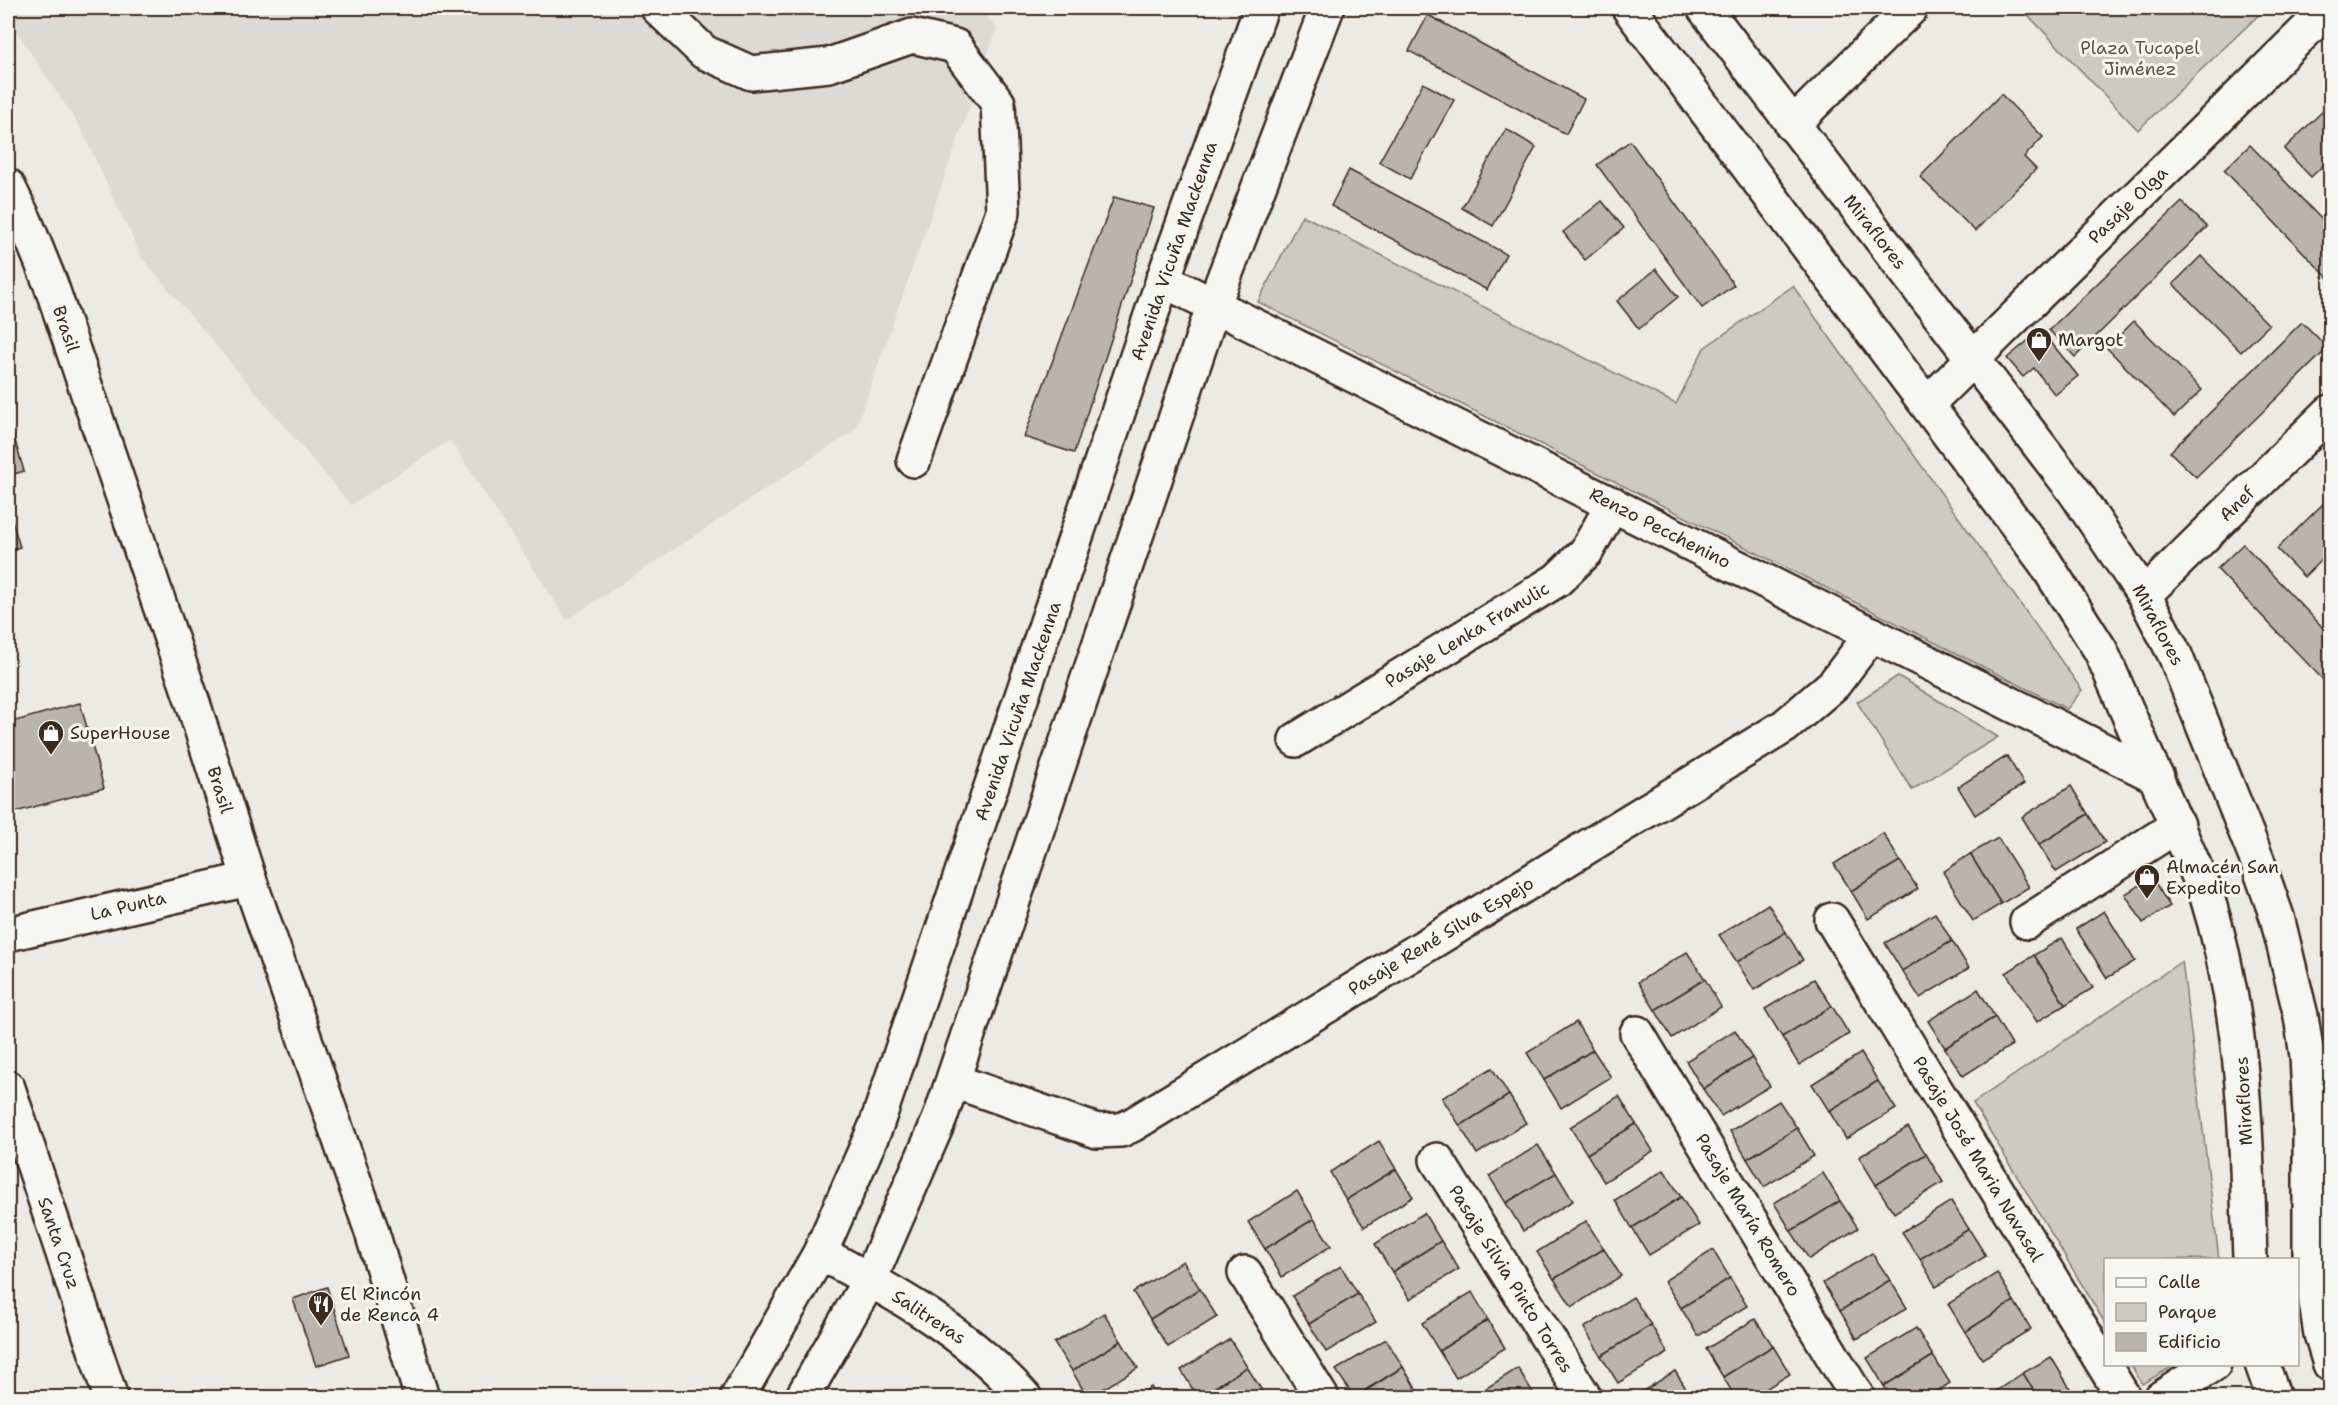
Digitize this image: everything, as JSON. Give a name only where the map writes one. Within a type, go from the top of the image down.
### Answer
[{"type":"street","points":[[658,8],[704,52],[751,73],[829,64],[912,36],[955,46],[998,103],[1003,212],[914,460]]},
{"type":"street","name":"Avenida Vicuña Mackenna","points":[[736,1398],[820,1253],[876,1126],[1163,280],[1261,8]]},
{"type":"street","points":[[802,1398],[870,1280],[893,1232],[954,1081],[1214,304],[1327,8]]},
{"type":"street","name":"Miraflores","points":[[1629,8],[2044,561],[2101,651],[2178,825],[2216,924],[2235,1008],[2245,1093],[2250,1258]]},
{"type":"street","name":"Miraflores","points":[[1704,8],[2076,492],[2144,595],[2197,705],[2258,860],[2277,917],[2292,976],[2307,1056],[2310,1264],[2321,1334],[2331,1364]]},
{"type":"street","points":[[1792,125],[1911,8]]},
{"type":"street","name":"Pasaje Olga","points":[[1928,404],[1972,358],[2329,8]]},
{"type":"street","name":"Brasil","points":[[8,186],[25,220],[51,285],[189,692],[249,879],[371,1229],[422,1398]]},
{"type":"street","name":"Renzo Pecchenino","points":[[1163,280],[1613,504],[1863,647],[2157,777]]},
{"type":"street","name":"Anef","points":[[2144,595],[2331,412]]},
{"type":"street","name":"Pasaje Lenka Franulic","points":[[1296,740],[1557,580],[1587,552],[1613,504]]},
{"type":"street","name":"Pasaje René Silva Espejo","points":[[954,1081],[1096,1131],[1121,1130],[1132,1125],[1785,726],[1819,699],[1863,647]]},
{"type":"street","points":[[2027,922],[2178,825]]},
{"type":"street","name":"La Punta","points":[[8,934],[249,879]]},
{"type":"street","name":"Pasaje José Maria Navasal","points":[[1832,920],[2104,1365]]},
{"type":"street","name":"Pasaje María Romero","points":[[1637,1033],[1858,1398]]},
{"type":"street","name":"Santa Cruz","points":[[8,1088],[111,1398]]},
{"type":"street","name":"Pasaje Silvia Pinto Torres","points":[[1437,1160],[1585,1398]]},
{"type":"street","name":"Salitreras","points":[[820,1253],[870,1280],[952,1330],[981,1353],[1025,1398]]},
{"type":"street","points":[[1245,1274],[1322,1398]]},
{"type":"street","name":"Pasaje José Maria Navasal","points":[[2104,1366],[2124,1398]]},
{"type":"street","points":[[2161,1398],[2212,1366]]},
{"type":"street","points":[[2262,1366],[2274,1398]]},
{"type":"shaded area","points":[[8,8],[981,8],[997,29],[855,430],[567,620],[450,440],[351,505],[142,258],[80,127],[8,19]]},
{"type":"green space","name":"Plaza Tucapel Jiménez","points":[[2021,8],[2266,8],[2138,130]]},
{"type":"green space","points":[[1302,215],[1676,404],[1704,348],[1793,286],[2082,690],[2067,709],[1258,302]]},
{"type":"green space","points":[[1898,676],[1998,737],[1912,790],[1857,702]]},
{"type":"green space","points":[[2182,961],[2219,1258],[2104,1258],[2104,1321],[1973,1103]]},
{"type":"green space","points":[[2132,1366],[2173,1366],[2142,1384]]},
{"type":"building","points":[[1428,15],[1584,99],[1566,134],[1409,51]]},
{"type":"building","points":[[1423,83],[1454,100],[1410,179],[1379,162]]},
{"type":"building","points":[[2001,94],[2043,137],[2024,157],[2036,169],[1975,231],[1920,177]]},
{"type":"building","points":[[2330,104],[2330,159],[2311,177],[2284,149]]},
{"type":"building","points":[[1506,129],[1536,147],[1493,226],[1462,208]]},
{"type":"building","points":[[1630,141],[1734,285],[1702,308],[1597,165]]},
{"type":"building","points":[[2250,145],[2330,228],[2330,280],[2224,170]]},
{"type":"building","points":[[1349,170],[1506,254],[1487,290],[1331,206]]},
{"type":"building","points":[[1114,197],[1154,208],[1074,453],[1024,437]]},
{"type":"building","points":[[1602,201],[1624,228],[1585,260],[1563,232]]},
{"type":"building","points":[[2182,202],[2207,227],[2075,357],[2049,330]]},
{"type":"building","points":[[2201,256],[2269,325],[2241,352],[2173,284]]},
{"type":"building","points":[[1656,269],[1678,297],[1639,329],[1617,301]]},
{"type":"building","points":[[2134,321],[2202,390],[2174,417],[2107,348]]},
{"type":"building","points":[[2302,322],[2328,348],[2196,477],[2170,452]]},
{"type":"building","name":"Margot","points":[[2041,330],[2078,376],[2055,395],[2034,368],[2023,377],[2007,358]]},
{"type":"building","points":[[8,417],[24,471],[8,476]]},
{"type":"building","points":[[2330,497],[2330,551],[2304,577],[2277,549]]},
{"type":"building","points":[[8,507],[20,547],[8,551]]},
{"type":"building","points":[[2243,544],[2330,635],[2330,687],[2217,569]]},
{"type":"building","name":"SuperHouse","points":[[80,703],[104,788],[8,814],[8,723]]},
{"type":"building","points":[[2007,756],[2024,784],[1975,815],[1958,787]]},
{"type":"building","points":[[2071,786],[2088,814],[2039,845],[2022,817]]},
{"type":"building","points":[[2088,814],[2105,842],[2056,872],[2039,845]]},
{"type":"building","points":[[1883,833],[1900,861],[1851,891],[1834,864]]},
{"type":"building","points":[[1998,838],[2029,887],[2001,904],[1970,854]]},
{"type":"building","points":[[1970,854],[2001,904],[1973,921],[1943,872]]},
{"type":"building","points":[[1900,861],[1918,889],[1868,919],[1851,891]]},
{"type":"building","name":"Almacén San Expedito","points":[[2152,878],[2170,906],[2143,923],[2125,894]]},
{"type":"building","points":[[1768,904],[1786,932],[1737,962],[1719,935]]},
{"type":"building","points":[[2104,911],[2135,961],[2107,978],[2076,929]]},
{"type":"building","points":[[1935,913],[1952,941],[1902,971],[1885,943]]},
{"type":"building","points":[[1786,932],[1803,960],[1754,990],[1737,962]]},
{"type":"building","points":[[2062,938],[2093,988],[2065,1005],[2034,955]]},
{"type":"building","points":[[1952,941],[1969,968],[1920,998],[1902,971]]},
{"type":"building","points":[[1687,952],[1705,979],[1655,1010],[1638,982]]},
{"type":"building","points":[[2034,955],[2065,1005],[2037,1022],[2006,973]]},
{"type":"building","points":[[1705,979],[1721,1007],[1672,1038],[1655,1010]]},
{"type":"building","points":[[1814,979],[1832,1006],[1782,1037],[1765,1009]]},
{"type":"building","points":[[1978,989],[1995,1017],[1945,1048],[1928,1021]]},
{"type":"building","points":[[1832,1006],[1849,1034],[1799,1065],[1782,1037]]},
{"type":"building","points":[[1995,1017],[2012,1045],[1963,1076],[1945,1048]]},
{"type":"building","points":[[1576,1022],[1593,1050],[1544,1080],[1527,1053]]},
{"type":"building","points":[[1735,1030],[1752,1058],[1703,1089],[1686,1061]]},
{"type":"building","points":[[1593,1050],[1611,1077],[1561,1108],[1544,1080]]},
{"type":"building","points":[[1861,1053],[1878,1081],[1829,1111],[1812,1084]]},
{"type":"building","points":[[1752,1058],[1770,1086],[1721,1116],[1703,1089]]},
{"type":"building","points":[[1492,1068],[1509,1095],[1460,1126],[1442,1098]]},
{"type":"building","points":[[1878,1081],[1896,1109],[1846,1139],[1829,1111]]},
{"type":"building","points":[[1509,1095],[1526,1123],[1477,1154],[1460,1126]]},
{"type":"building","points":[[1619,1096],[1636,1124],[1587,1154],[1570,1127]]},
{"type":"building","points":[[1779,1101],[1797,1128],[1747,1159],[1730,1131]]},
{"type":"building","points":[[1636,1124],[1653,1151],[1604,1182],[1587,1154]]},
{"type":"building","points":[[1908,1127],[1926,1154],[1876,1185],[1859,1157]]},
{"type":"building","points":[[1797,1128],[1814,1156],[1764,1187],[1747,1159]]},
{"type":"building","points":[[1379,1141],[1396,1169],[1346,1200],[1330,1172]]},
{"type":"building","points":[[1538,1145],[1556,1173],[1506,1203],[1489,1176]]},
{"type":"building","points":[[1926,1154],[1943,1182],[1894,1213],[1876,1185]]},
{"type":"building","points":[[1396,1169],[1413,1197],[1364,1227],[1346,1200]]},
{"type":"building","points":[[1664,1170],[1681,1197],[1632,1228],[1615,1200]]},
{"type":"building","points":[[1556,1173],[1573,1201],[1523,1231],[1506,1203]]},
{"type":"building","points":[[1823,1173],[1840,1201],[1791,1231],[1774,1203]]},
{"type":"building","points":[[1297,1191],[1314,1219],[1265,1249],[1248,1222]]},
{"type":"building","points":[[1681,1197],[1699,1225],[1649,1255],[1632,1228]]},
{"type":"building","points":[[1840,1201],[1858,1228],[1809,1259],[1791,1231]]},
{"type":"building","points":[[1951,1201],[1969,1229],[1920,1259],[1902,1232]]},
{"type":"building","points":[[1424,1213],[1441,1241],[1392,1272],[1375,1244]]},
{"type":"building","points":[[1314,1219],[1331,1246],[1282,1277],[1265,1249]]},
{"type":"building","points":[[1586,1221],[1604,1249],[1554,1279],[1537,1252]]},
{"type":"building","points":[[1969,1229],[1986,1256],[1936,1287],[1920,1259]]},
{"type":"building","points":[[1441,1241],[1459,1269],[1410,1299],[1392,1272]]},
{"type":"building","points":[[1604,1249],[1621,1276],[1572,1307],[1554,1279]]},
{"type":"building","points":[[1713,1250],[1730,1278],[1681,1308],[1664,1281]]},
{"type":"building","points":[[1872,1253],[1890,1280],[1840,1311],[1823,1283]]},
{"type":"building","points":[[1183,1261],[1200,1289],[1150,1319],[1133,1292]]},
{"type":"building","points":[[1341,1266],[1358,1294],[1309,1324],[1292,1296]]},
{"type":"building","points":[[1997,1273],[2014,1301],[1965,1332],[1948,1304]]},
{"type":"building","points":[[1730,1278],[1747,1306],[1698,1336],[1681,1308]]},
{"type":"building","points":[[1890,1280],[1907,1308],[1857,1339],[1840,1311]]},
{"type":"building","name":"El Rincón de Renca 4","points":[[327,1287],[349,1355],[316,1366],[293,1299]]},
{"type":"building","points":[[1200,1289],[1217,1317],[1168,1347],[1150,1319]]},
{"type":"building","points":[[1472,1292],[1488,1320],[1439,1351],[1422,1323]]},
{"type":"building","points":[[1358,1294],[1376,1322],[1326,1352],[1309,1324]]},
{"type":"building","points":[[1633,1297],[1651,1325],[1601,1356],[1584,1328]]},
{"type":"building","points":[[2014,1301],[2031,1329],[1982,1359],[1965,1332]]},
{"type":"building","points":[[1104,1313],[1121,1341],[1072,1371],[1054,1343]]},
{"type":"building","points":[[1755,1319],[1773,1346],[1723,1377],[1706,1349]]},
{"type":"building","points":[[1488,1320],[1505,1348],[1456,1378],[1439,1351]]},
{"type":"building","points":[[1651,1325],[1668,1353],[1618,1383],[1601,1356]]},
{"type":"building","points":[[1916,1328],[1933,1356],[1884,1386],[1867,1358]]},
{"type":"building","points":[[1230,1339],[1247,1367],[1198,1398],[1181,1370]]},
{"type":"building","points":[[1386,1339],[1403,1367],[1354,1397],[1336,1370]]},
{"type":"building","points":[[1121,1341],[1138,1368],[1088,1398],[1072,1371]]},
{"type":"building","points":[[1773,1346],[1790,1374],[1751,1398],[1736,1398],[1723,1377]]},
{"type":"building","points":[[1933,1356],[1950,1383],[1927,1398],[1891,1398],[1884,1386]]},
{"type":"building","points":[[2051,1357],[2076,1398],[2038,1398],[2023,1373]]},
{"type":"building","points":[[1247,1367],[1265,1395],[1260,1398],[1198,1398]]},
{"type":"building","points":[[1403,1367],[1420,1395],[1416,1398],[1354,1398]]},
{"type":"building","points":[[1518,1368],[1535,1396],[1471,1398]]},
{"type":"building","points":[[1675,1371],[1692,1398],[1632,1398]]},
{"type":"building","points":[[2023,1373],[2038,1398],[2000,1398],[1996,1391]]},
{"type":"building","points":[[1151,1387],[1158,1398],[1134,1398]]},
{"type":"place","name":"Margot","points":[[2039,363]]},
{"type":"place","name":"SuperHouse","points":[[51,756]]},
{"type":"place","name":"Almacén San Expedito","points":[[2147,900]]},
{"type":"place","name":"El Rincón de Renca 4","points":[[321,1327]]}]
